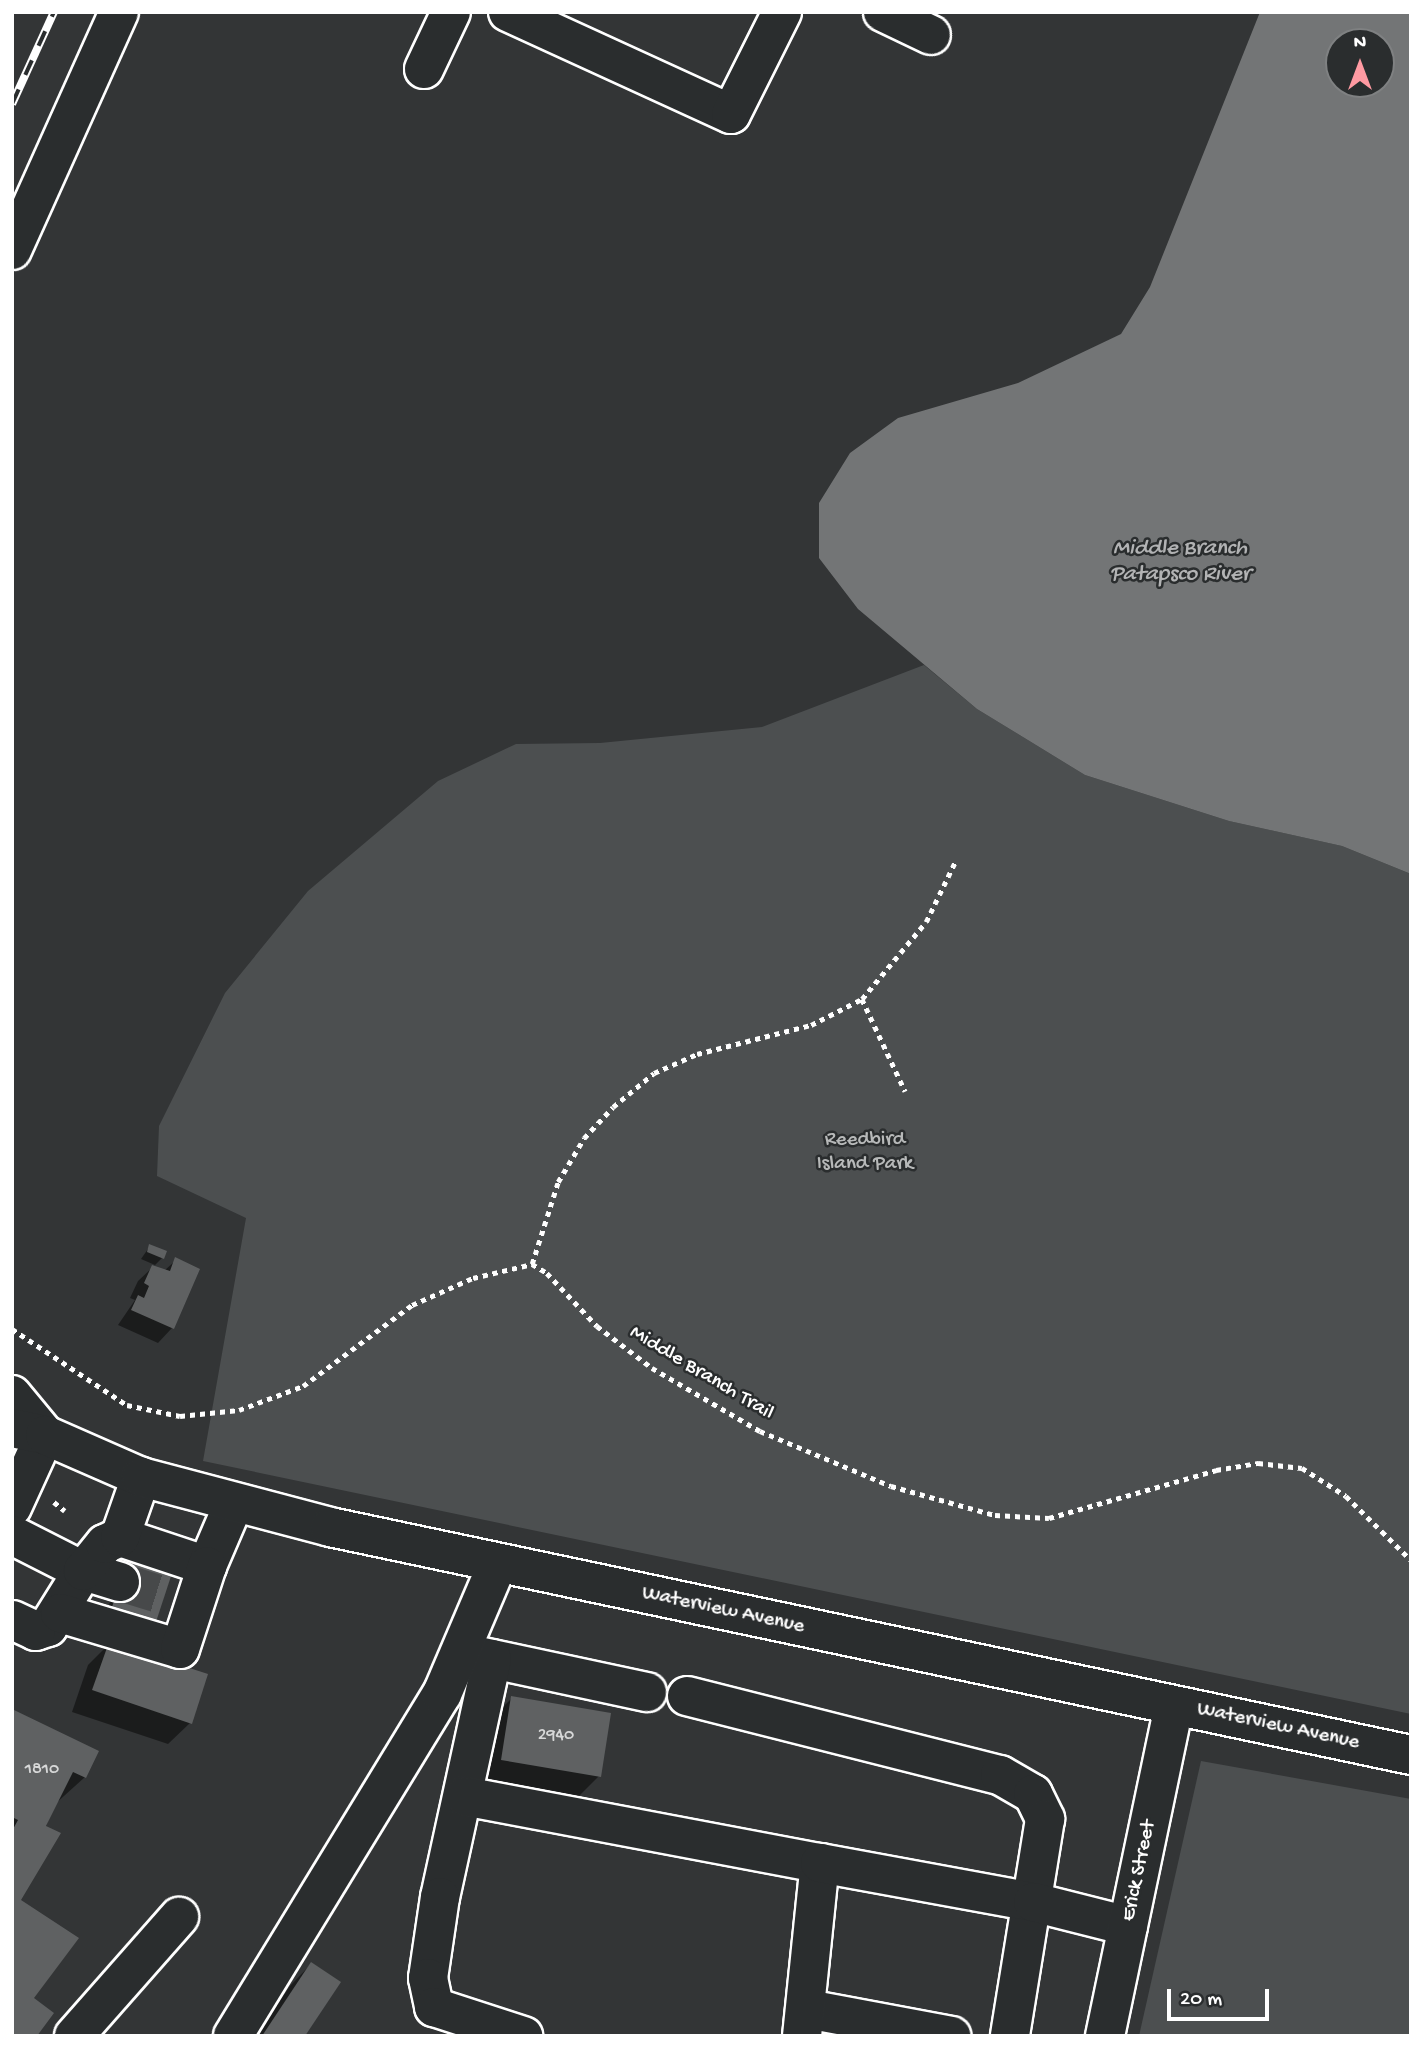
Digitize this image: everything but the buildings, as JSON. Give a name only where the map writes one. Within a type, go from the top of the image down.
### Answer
[{"type":"main road","points":[[12,250],[119,12]]},
{"type":"main road","points":[[424,69],[451,12]]},
{"type":"main road","points":[[508,12],[731,114],[782,12]]},
{"type":"main road","points":[[883,12],[931,35]]},
{"type":"main road","name":"Waterview Avenue","points":[[12,1395],[29,1431],[141,1477],[234,1503],[498,1563],[1411,1755]]},
{"type":"main road","points":[[12,1507],[29,1431]]},
{"type":"main road","points":[[12,1620],[36,1631],[48,1627],[60,1613],[83,1571],[105,1545],[120,1536],[141,1477]]},
{"type":"main road","points":[[60,1613],[180,1649],[179,1600],[207,1566],[234,1503]]},
{"type":"main road","points":[[12,1535],[83,1571],[120,1582]]},
{"type":"main road","points":[[120,1536],[207,1566]]},
{"type":"main road","points":[[498,1563],[476,1656],[464,1797],[440,1897],[428,1978],[434,2007],[523,2036]]},
{"type":"main road","points":[[476,1656],[647,1692]]},
{"type":"main road","points":[[233,2036],[442,1694],[476,1656]]},
{"type":"main road","points":[[687,1696],[1000,1775],[1033,1794],[1045,1818],[1010,2036]]},
{"type":"main road","name":"Erick Street","points":[[1105,2036],[1174,1706]]},
{"type":"main road","points":[[464,1797],[1033,1902],[1128,1926]]},
{"type":"main road","points":[[820,1863],[804,2023],[951,2036]]},
{"type":"main road","points":[[74,2036],[179,1917]]},
{"type":"path","points":[[12,1329],[127,1405],[180,1416],[239,1410],[303,1386],[412,1305],[473,1278],[532,1264],[558,1182],[584,1138],[654,1073],[697,1054],[811,1025],[862,999],[926,922],[955,862]]},
{"type":"path","points":[[862,999],[905,1091]]},
{"type":"path","name":"Middle Branch Trail","points":[[532,1264],[547,1273],[597,1326],[652,1368],[760,1431],[891,1486],[995,1514],[1049,1518],[1216,1471],[1258,1462],[1302,1468],[1346,1496],[1411,1560]]},
{"type":"path","points":[[50,1499],[65,1511]]},
{"type":"green space","name":"Reedbird Island Park","points":[[924,665],[977,709],[1085,775],[1229,821],[1342,846],[1411,874],[1411,1714],[203,1461],[246,1218],[157,1176],[159,1126],[225,993],[308,891],[438,781],[516,744],[600,743],[762,727]]},
{"type":"green space","points":[[1201,1761],[1411,1799],[1411,2036],[1139,2036]]},
{"type":"water","name":"Middle Branch Patapsco River","points":[[1260,12],[1411,12],[1411,874],[1342,846],[1229,821],[1085,775],[977,709],[858,609],[819,558],[819,503],[850,453],[898,418],[1018,383],[1121,334],[1150,287]]},
{"type":"tunnel","points":[[120,1582],[165,1596]]},
{"type":"railway","points":[[12,104],[54,12]]}]
